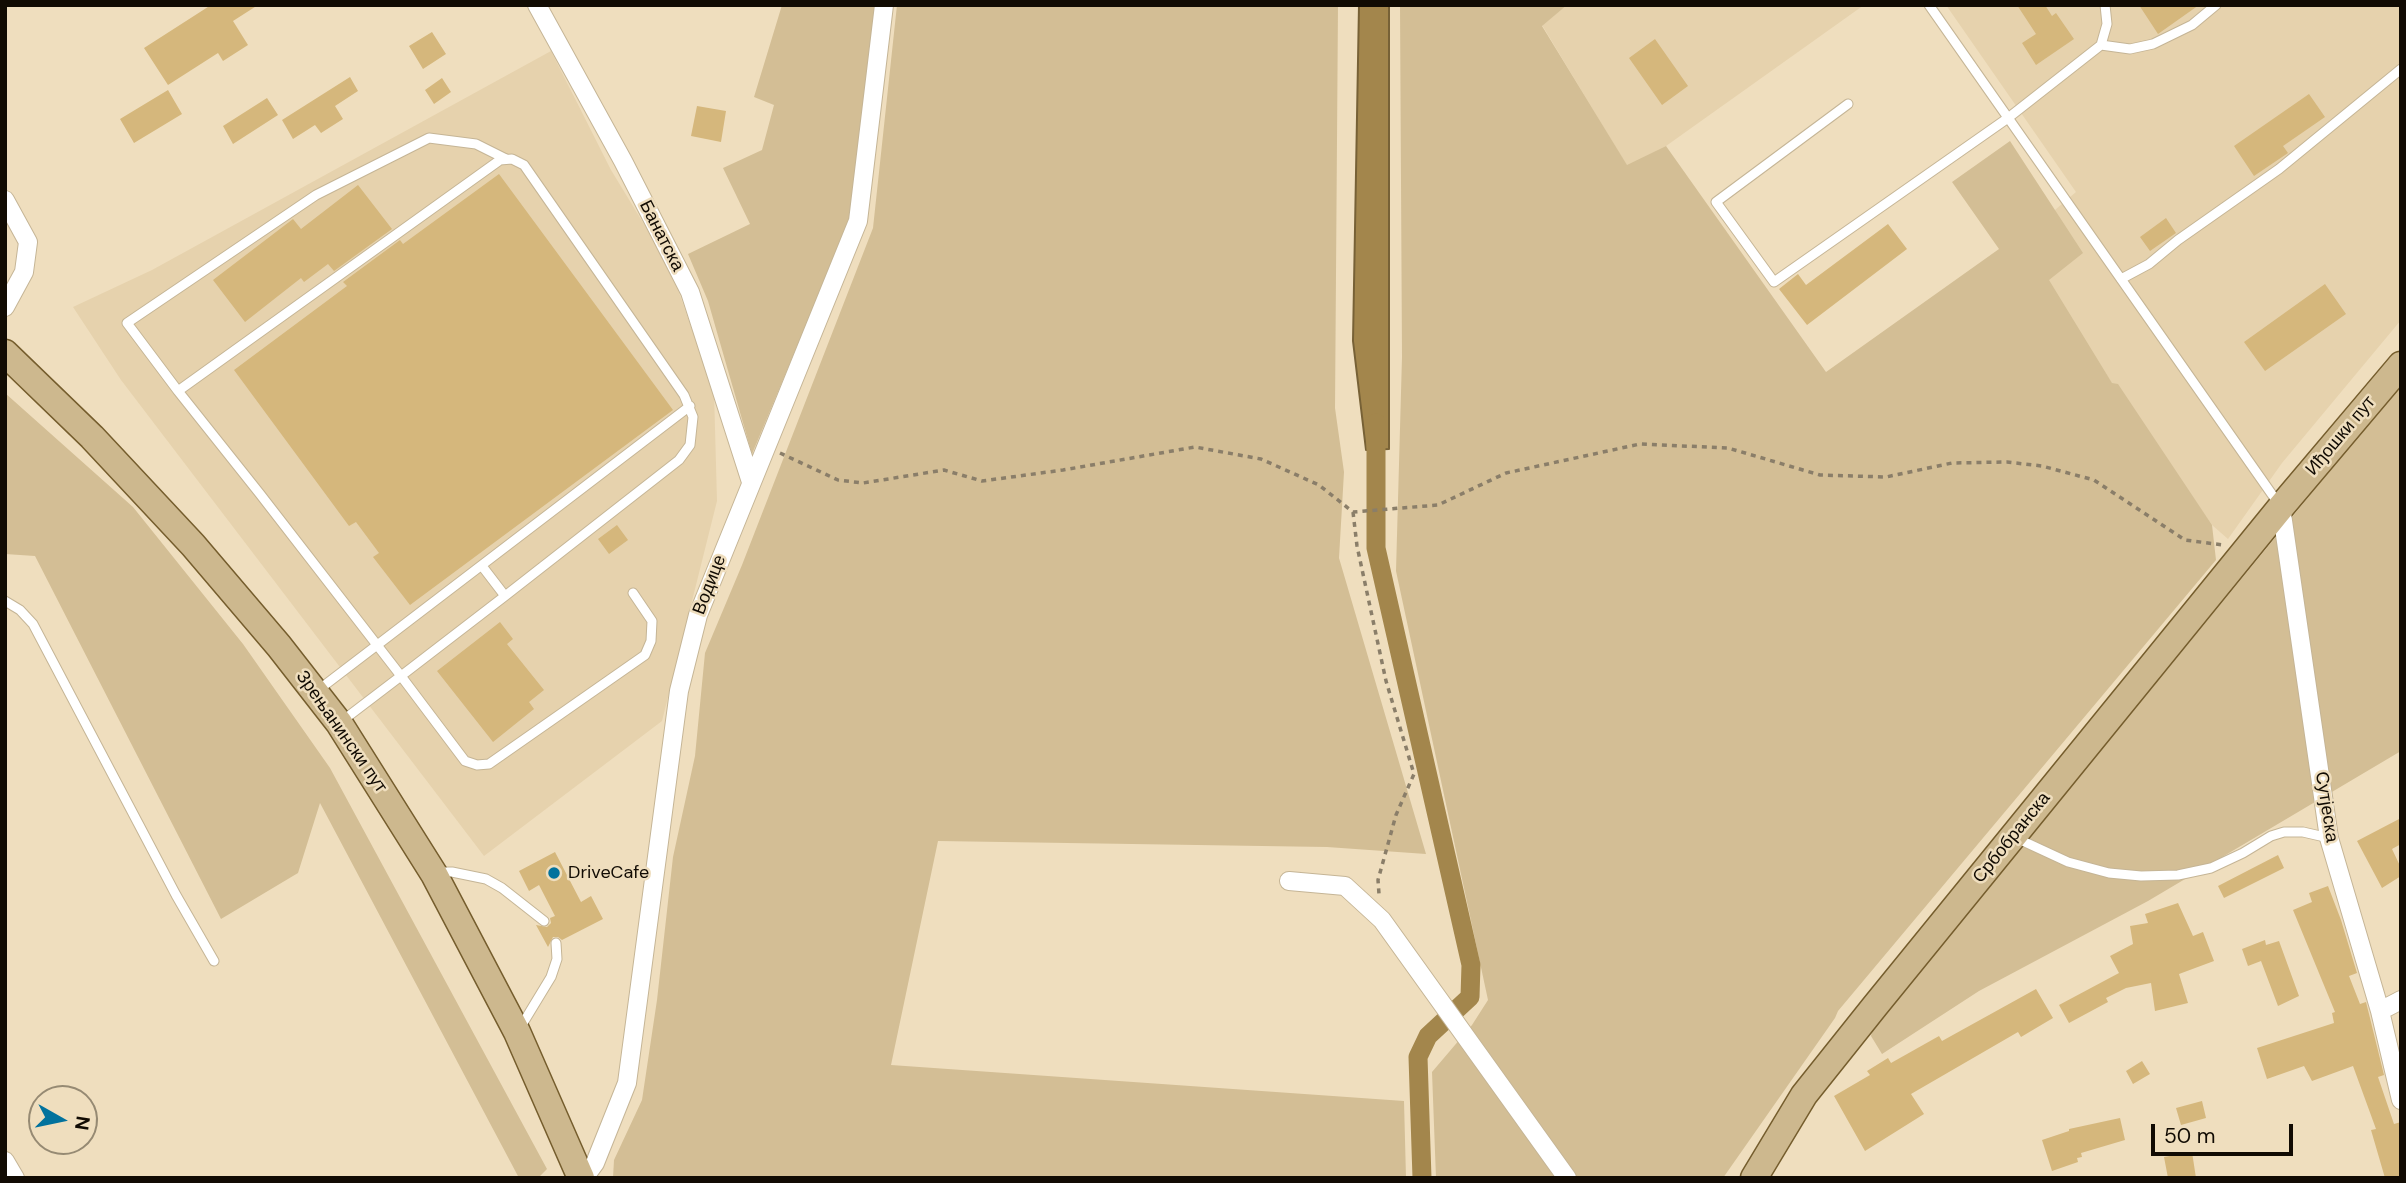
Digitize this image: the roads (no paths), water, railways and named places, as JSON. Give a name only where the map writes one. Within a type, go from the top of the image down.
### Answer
[{"type":"main road","name":"Зрењанински пут","points":[[5,354],[147,494],[237,595],[339,723],[434,874],[517,1032],[582,1178]]},
{"type":"main road","name":"Иђошки пут","points":[[2281,507],[2401,365]]},
{"type":"main road","name":"Србобранска","points":[[1754,1178],[1804,1096],[2281,507]]},
{"type":"street","name":"Банатска","points":[[537,5],[623,161],[690,292],[751,482]]},
{"type":"street","name":"Водице","points":[[582,1178],[595,1163],[627,1083],[682,678],[698,615],[858,221],[884,5]]},
{"type":"street","points":[[5,200],[28,242],[24,272],[5,307]]},
{"type":"street","name":"Сутјеска","points":[[2281,507],[2329,838],[2379,1010],[2401,1100]]},
{"type":"street","points":[[1289,881],[1345,886],[1382,920],[1567,1178]]},
{"type":"street","points":[[2379,1010],[2401,1000]]},
{"type":"street","points":[[5,1161],[15,1178]]},
{"type":"lane","points":[[1929,5],[2281,507]]},
{"type":"lane","points":[[1848,104],[1716,202],[1774,282],[2008,118],[2101,45],[2107,24],[2105,5]]},
{"type":"lane","points":[[2101,45],[2130,49],[2153,44],[2192,25],[2216,5]]},
{"type":"lane","points":[[2121,279],[2149,264],[2178,240],[2279,169],[2401,69]]},
{"type":"lane","points":[[339,723],[401,676],[505,596],[685,453],[693,436],[690,405],[524,165],[476,144],[429,138],[316,195],[127,323],[401,676],[465,761],[477,765],[489,764],[645,655],[651,641],[652,621],[633,593]]},
{"type":"lane","points":[[178,391],[500,160],[506,159]]},
{"type":"lane","points":[[315,692],[690,405]]},
{"type":"lane","points":[[482,566],[505,596]]},
{"type":"lane","points":[[5,601],[20,610],[33,624],[176,895],[214,961]]},
{"type":"lane","points":[[2013,836],[2068,862],[2109,873],[2141,876],[2178,875],[2211,868],[2271,836],[2284,832],[2303,832],[2329,838]]},
{"type":"lane","points":[[434,874],[452,872],[486,879],[544,921]]},
{"type":"lane","points":[[517,1032],[551,977],[557,960],[556,943]]},
{"type":"waterway","points":[[1376,423],[1376,548],[1471,965],[1470,997],[1428,1036],[1418,1057],[1422,1178]]},
{"type":"place","name":"DriveCafe","points":[[554,873]]}]
